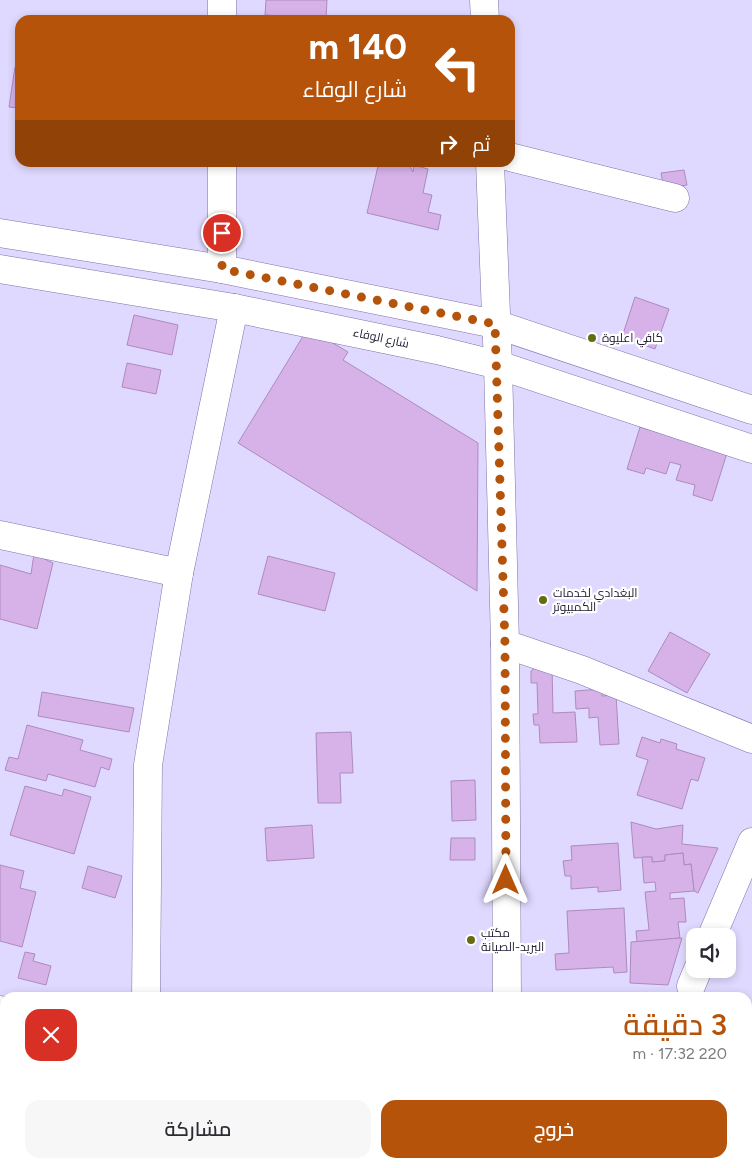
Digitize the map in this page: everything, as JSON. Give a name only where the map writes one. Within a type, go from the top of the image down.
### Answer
[{"type":"street","points":[[222,0],[222,15]]},
{"type":"street","points":[[484,0],[485,15]]},
{"type":"street","points":[[515,158],[675,198]]},
{"type":"street","points":[[222,167],[222,269]]},
{"type":"street","points":[[490,167],[498,365],[505,644],[506,992]]},
{"type":"street","points":[[0,233],[222,269],[495,324],[752,410]]},
{"type":"street","name":"شارع الوفاء","points":[[0,269],[234,308],[391,340],[498,365],[752,449]]},
{"type":"street","points":[[146,992],[148,765],[178,573],[234,308]]},
{"type":"street","points":[[0,535],[178,573]]},
{"type":"street","points":[[505,644],[582,670],[752,739]]},
{"type":"street","points":[[715,928],[752,842]]},
{"type":"building","points":[[266,0],[327,0],[326,15],[265,15]]},
{"type":"building","points":[[15,67],[15,108],[9,107]]},
{"type":"building","points":[[378,167],[410,167],[413,172],[414,167],[428,169],[423,193],[432,195],[428,212],[441,215],[438,230],[367,213]]},
{"type":"building","points":[[684,170],[687,185],[664,189],[661,173]]},
{"type":"building","points":[[635,297],[669,309],[655,349],[622,337]]},
{"type":"building","points":[[134,315],[178,325],[172,355],[127,345]]},
{"type":"building","points":[[308,328],[348,352],[343,360],[478,443],[477,591],[238,443]]},
{"type":"building","points":[[127,363],[161,370],[156,394],[122,387]]},
{"type":"building","points":[[640,427],[727,453],[712,501],[693,495],[695,485],[676,480],[681,465],[670,462],[666,474],[646,468],[644,474],[627,469]]},
{"type":"building","points":[[34,554],[53,563],[37,629],[0,619],[0,565],[31,574]]},
{"type":"building","points":[[268,556],[335,573],[325,611],[258,594]]},
{"type":"building","points":[[670,632],[710,654],[687,693],[648,671]]},
{"type":"building","points":[[540,663],[552,666],[553,713],[575,712],[577,742],[540,743],[539,725],[534,725],[533,714],[538,714],[537,683],[531,683],[531,671]]},
{"type":"building","points":[[602,689],[602,696],[616,695],[619,744],[600,745],[598,717],[589,718],[589,708],[576,709],[575,691]]},
{"type":"building","points":[[42,692],[134,708],[129,732],[38,716]]},
{"type":"building","points":[[27,725],[83,740],[80,750],[112,759],[109,770],[101,767],[95,787],[48,774],[46,781],[5,770],[9,757],[18,759]]},
{"type":"building","points":[[351,732],[353,773],[340,773],[341,803],[318,803],[316,733]]},
{"type":"building","points":[[642,737],[660,743],[661,739],[677,744],[676,749],[705,758],[698,781],[691,779],[682,809],[637,795],[648,760],[636,756]]},
{"type":"building","points":[[475,780],[476,820],[452,821],[451,781]]},
{"type":"building","points":[[25,786],[62,796],[64,789],[91,797],[74,854],[10,835]]},
{"type":"building","points":[[631,822],[656,829],[683,825],[682,844],[718,848],[698,893],[694,891],[691,864],[684,865],[683,853],[665,855],[665,861],[652,862],[652,857],[634,858]]},
{"type":"building","points":[[312,825],[314,858],[267,861],[265,828]]},
{"type":"building","points":[[451,838],[475,838],[475,860],[450,860]]},
{"type":"building","points":[[618,843],[621,890],[598,892],[598,887],[571,889],[571,876],[565,876],[563,861],[572,860],[571,846]]},
{"type":"building","points":[[683,853],[684,865],[691,864],[694,891],[670,893],[670,899],[684,898],[686,922],[678,922],[680,938],[637,942],[636,931],[649,930],[645,892],[656,891],[655,882],[644,883],[642,857],[652,857],[652,862],[665,861],[665,855]]},
{"type":"building","points":[[0,865],[24,871],[20,888],[36,892],[22,947],[0,941]]},
{"type":"building","points":[[88,866],[122,876],[115,898],[82,888]]},
{"type":"building","points":[[624,908],[627,972],[614,973],[613,967],[556,970],[555,954],[569,953],[567,911]]},
{"type":"building","points":[[682,938],[668,985],[630,983],[631,942]]},
{"type":"building","points":[[25,952],[35,954],[33,961],[51,966],[46,985],[18,978]]},
{"type":"place","name":"كافي اعليوة","points":[[592,338]]},
{"type":"place","name":"البغدادي لخدمات الكمبيوتر","points":[[543,600]]},
{"type":"place","name":"مكتب البريد-الصيانة","points":[[471,940]]},
{"type":"route","points":[[222,233],[222,269],[334,290],[495,324],[498,365],[505,644],[506,880]]}]
